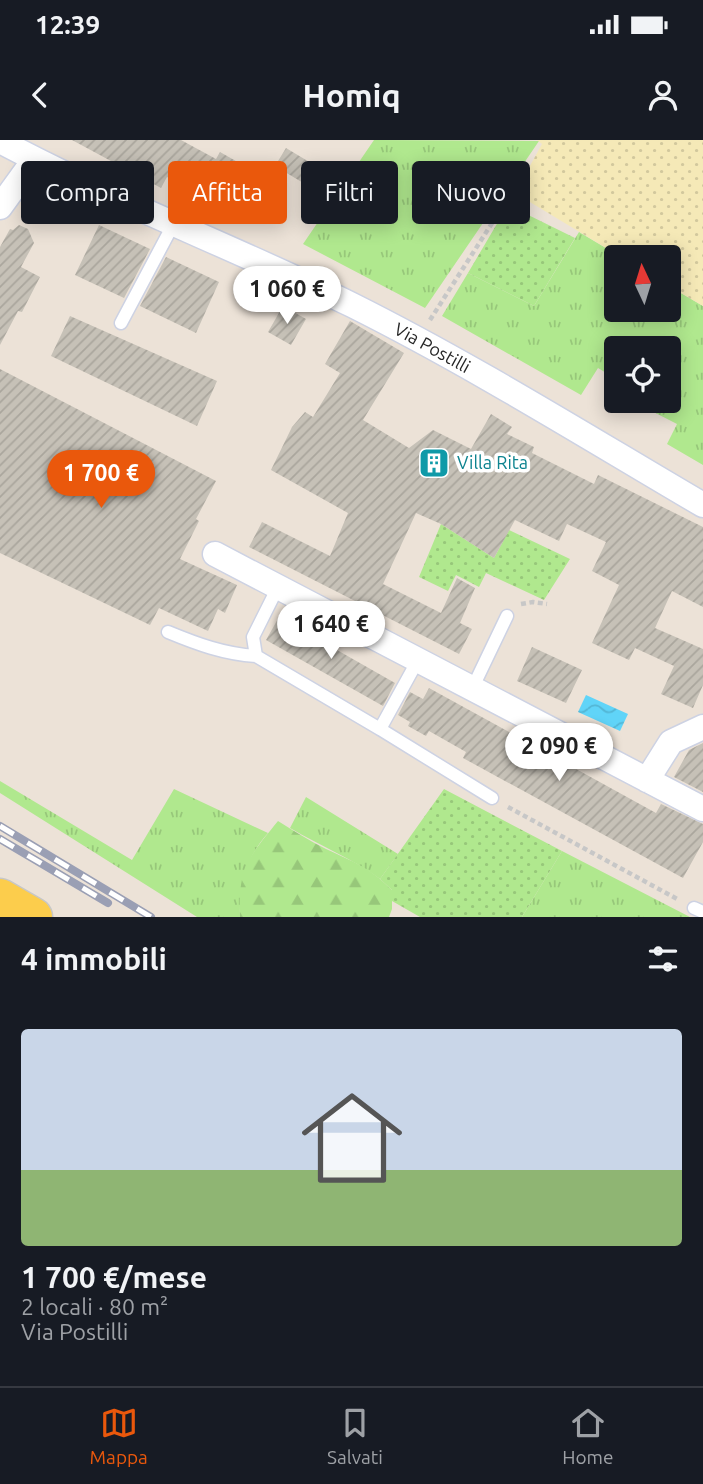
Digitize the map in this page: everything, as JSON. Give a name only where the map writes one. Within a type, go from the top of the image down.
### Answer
[{"type":"main road","points":[[0,898],[33,917]]},
{"type":"street","name":"Via Postilli","points":[[0,141],[34,160],[168,220]]},
{"type":"street","points":[[0,207],[34,160]]},
{"type":"street","name":"Via Postilli","points":[[176,224],[314,287],[417,339],[703,505]]},
{"type":"street","points":[[215,554],[703,809]]},
{"type":"street","points":[[647,780],[671,742],[701,730]]},
{"type":"lane","points":[[121,323],[173,224]]},
{"type":"lane","points":[[256,656],[253,637],[278,587]]},
{"type":"lane","points":[[472,689],[507,616]]},
{"type":"lane","points":[[168,632],[233,655],[256,656],[492,798]]},
{"type":"lane","points":[[380,729],[418,660]]},
{"type":"path","points":[[417,339],[491,224]]},
{"type":"path","points":[[507,616],[513,608],[524,603],[547,604]]},
{"type":"path","points":[[492,798],[699,910]]},
{"type":"green space","points":[[374,140],[539,141],[525,161],[412,161],[412,224],[482,224],[425,308],[303,244],[317,224],[398,224],[398,161],[360,161]]},
{"type":"green space","points":[[530,216],[575,238],[534,306],[468,273],[497,224],[530,224]]},
{"type":"green space","points":[[579,232],[604,247],[604,322],[681,322],[681,293],[703,306],[703,465],[667,444],[677,424],[656,413],[681,413],[681,336],[604,336],[604,372],[598,368],[581,395],[442,316],[468,273],[534,306]]},
{"type":"green space","points":[[441,524],[494,558],[509,530],[570,559],[544,600],[486,573],[479,587],[456,575],[448,591],[419,577]]},
{"type":"green space","points":[[0,781],[132,860],[174,789],[268,833],[254,852],[245,872],[240,917],[197,917],[0,793]]},
{"type":"green space","points":[[444,789],[562,851],[522,917],[420,917],[392,901],[392,890],[380,879]]},
{"type":"green space","points":[[306,797],[398,854],[380,879],[290,828]]},
{"type":"green space","points":[[278,821],[361,866],[384,882],[392,890],[389,917],[240,917],[243,875],[252,855]]},
{"type":"green space","points":[[562,851],[690,917],[522,917]]},
{"type":"sand","points":[[537,140],[703,140],[703,306],[681,293],[681,245],[604,247],[530,202],[530,166],[542,144]]},
{"type":"water","points":[[586,695],[628,714],[620,731],[578,712]]},
{"type":"building","points":[[72,140],[181,140],[216,159],[220,152],[236,161],[168,161],[168,178],[161,188],[154,184],[154,161],[111,161]]},
{"type":"building","points":[[286,148],[308,161],[301,161],[301,182],[287,173],[287,161],[278,161]]},
{"type":"building","points":[[19,225],[28,229],[34,243],[21,267],[40,277],[22,312],[18,311],[0,345],[0,247],[10,229],[13,230]]},
{"type":"building","points":[[99,225],[150,249],[124,298],[75,275]]},
{"type":"building","points":[[166,257],[219,282],[196,333],[140,306]]},
{"type":"building","points":[[283,306],[306,319],[291,345],[268,332]]},
{"type":"building","points":[[70,316],[217,381],[197,426],[51,356]]},
{"type":"building","points":[[350,321],[404,353],[363,420],[409,448],[433,430],[471,449],[491,414],[512,427],[507,434],[534,447],[532,453],[594,484],[598,475],[703,527],[703,607],[672,591],[655,628],[703,649],[703,685],[693,708],[661,694],[674,666],[635,648],[629,660],[592,643],[619,585],[592,571],[606,542],[567,524],[559,541],[515,520],[494,558],[441,524],[416,513],[383,584],[441,613],[457,578],[475,588],[460,623],[472,629],[459,654],[249,547],[262,522],[330,556],[348,513],[271,470],[292,427],[305,412],[313,417],[340,373],[325,364]]},
{"type":"building","points":[[0,369],[216,481],[196,519],[199,521],[180,559],[237,585],[225,613],[218,609],[208,631],[159,608],[150,625],[0,553]]},
{"type":"building","points":[[279,617],[395,683],[383,706],[266,640]]},
{"type":"building","points":[[532,647],[582,670],[566,703],[517,681]]},
{"type":"building","points":[[429,688],[656,813],[661,804],[703,824],[703,842],[683,878],[463,758],[466,752],[429,731],[426,736],[408,726],[410,722],[398,715],[410,692],[423,699]]},
{"type":"building","points":[[703,743],[703,792],[674,777],[689,750]]},
{"type":"railway","points":[[0,826],[151,917]]},
{"type":"railway","points":[[0,839],[108,903]]},
{"type":"place","name":"Villa Rita","points":[[434,463]]}]
